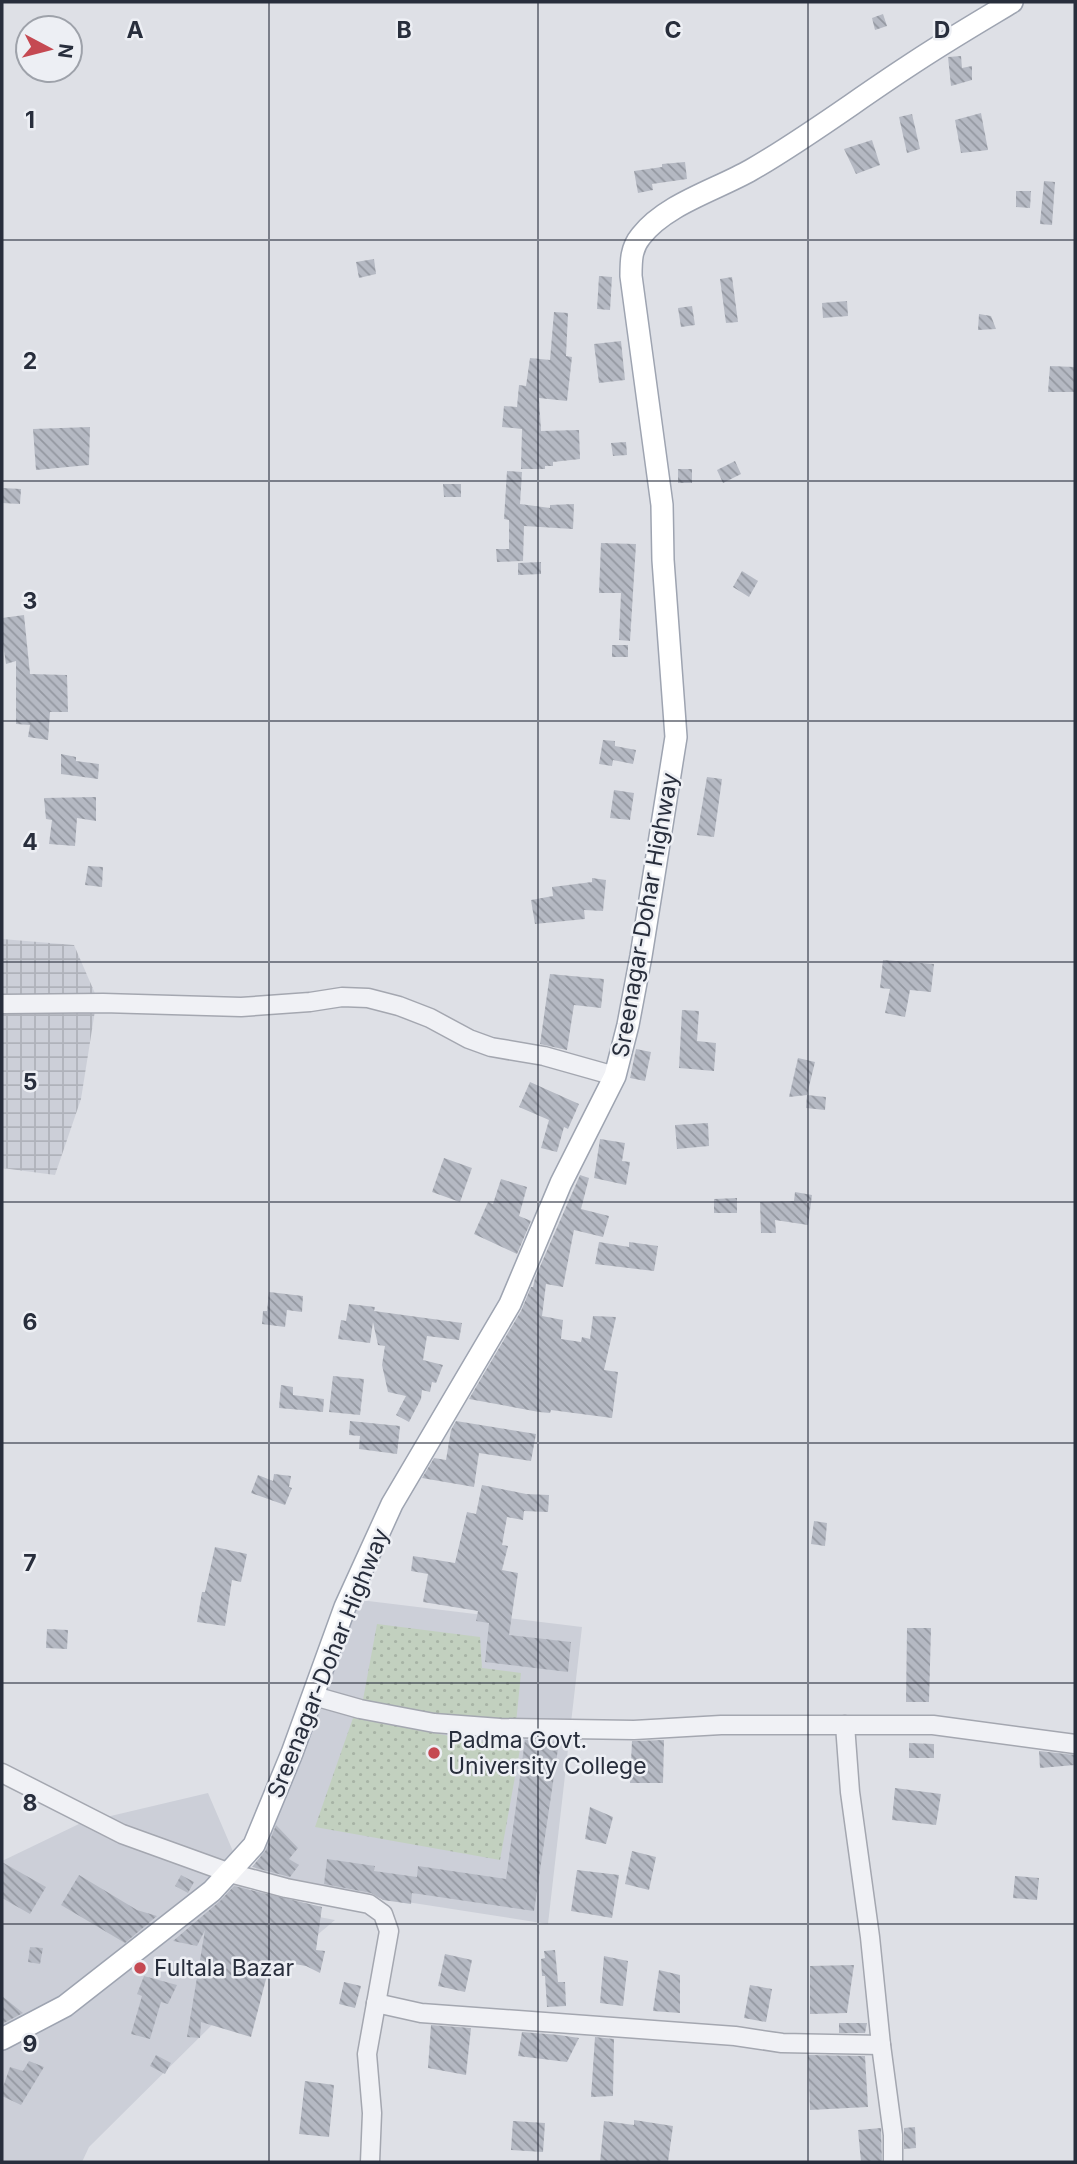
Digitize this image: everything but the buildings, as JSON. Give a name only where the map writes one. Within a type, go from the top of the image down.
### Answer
[{"type":"main road","name":"Sreenagar-Dohar Highway","points":[[2,2039],[65,2006],[212,1891],[254,1845],[314,1696],[345,1607],[393,1504],[510,1304],[561,1184],[615,1076],[641,956],[676,737],[663,560],[662,505],[631,276],[632,251],[641,235],[686,202],[749,171],[908,66],[1012,2]]},
{"type":"street","points":[[2,1004],[103,1003],[241,1007],[342,997],[368,998],[430,1018],[468,1039],[615,1076]]},
{"type":"street","points":[[314,1696],[360,1709],[434,1723],[500,1728],[634,1730],[721,1725],[933,1725],[1075,1744]]},
{"type":"street","points":[[845,1725],[849,1792],[870,1937],[893,2135],[892,2162]]},
{"type":"street","points":[[2,1773],[121,1835],[230,1874],[369,1904],[383,1914],[389,1931],[367,2054],[372,2113],[370,2162]]},
{"type":"street","points":[[376,2003],[421,2013],[735,2036],[782,2043],[881,2045]]},
{"type":"shaded area","points":[[2,939],[74,945],[97,998],[81,1099],[55,1175],[2,1168]]},
{"type":"shaded area","name":"Padma Govt. University College","points":[[360,1600],[582,1627],[548,1924],[252,1878]]},
{"type":"shaded area","name":"Fultala Bazar","points":[[208,1793],[256,1905],[335,1920],[221,2016],[89,2147],[82,2162],[2,2162],[2,1861],[81,1823]]},
{"type":"green space","points":[[377,1624],[480,1637],[482,1668],[521,1673],[516,1723],[362,1705]]},
{"type":"green space","points":[[353,1718],[520,1749],[500,1860],[315,1827]]},
{"type":"place","name":"Padma Govt. University College","points":[[434,1753]]},
{"type":"place","name":"Fultala Bazar","points":[[140,1968]]}]
